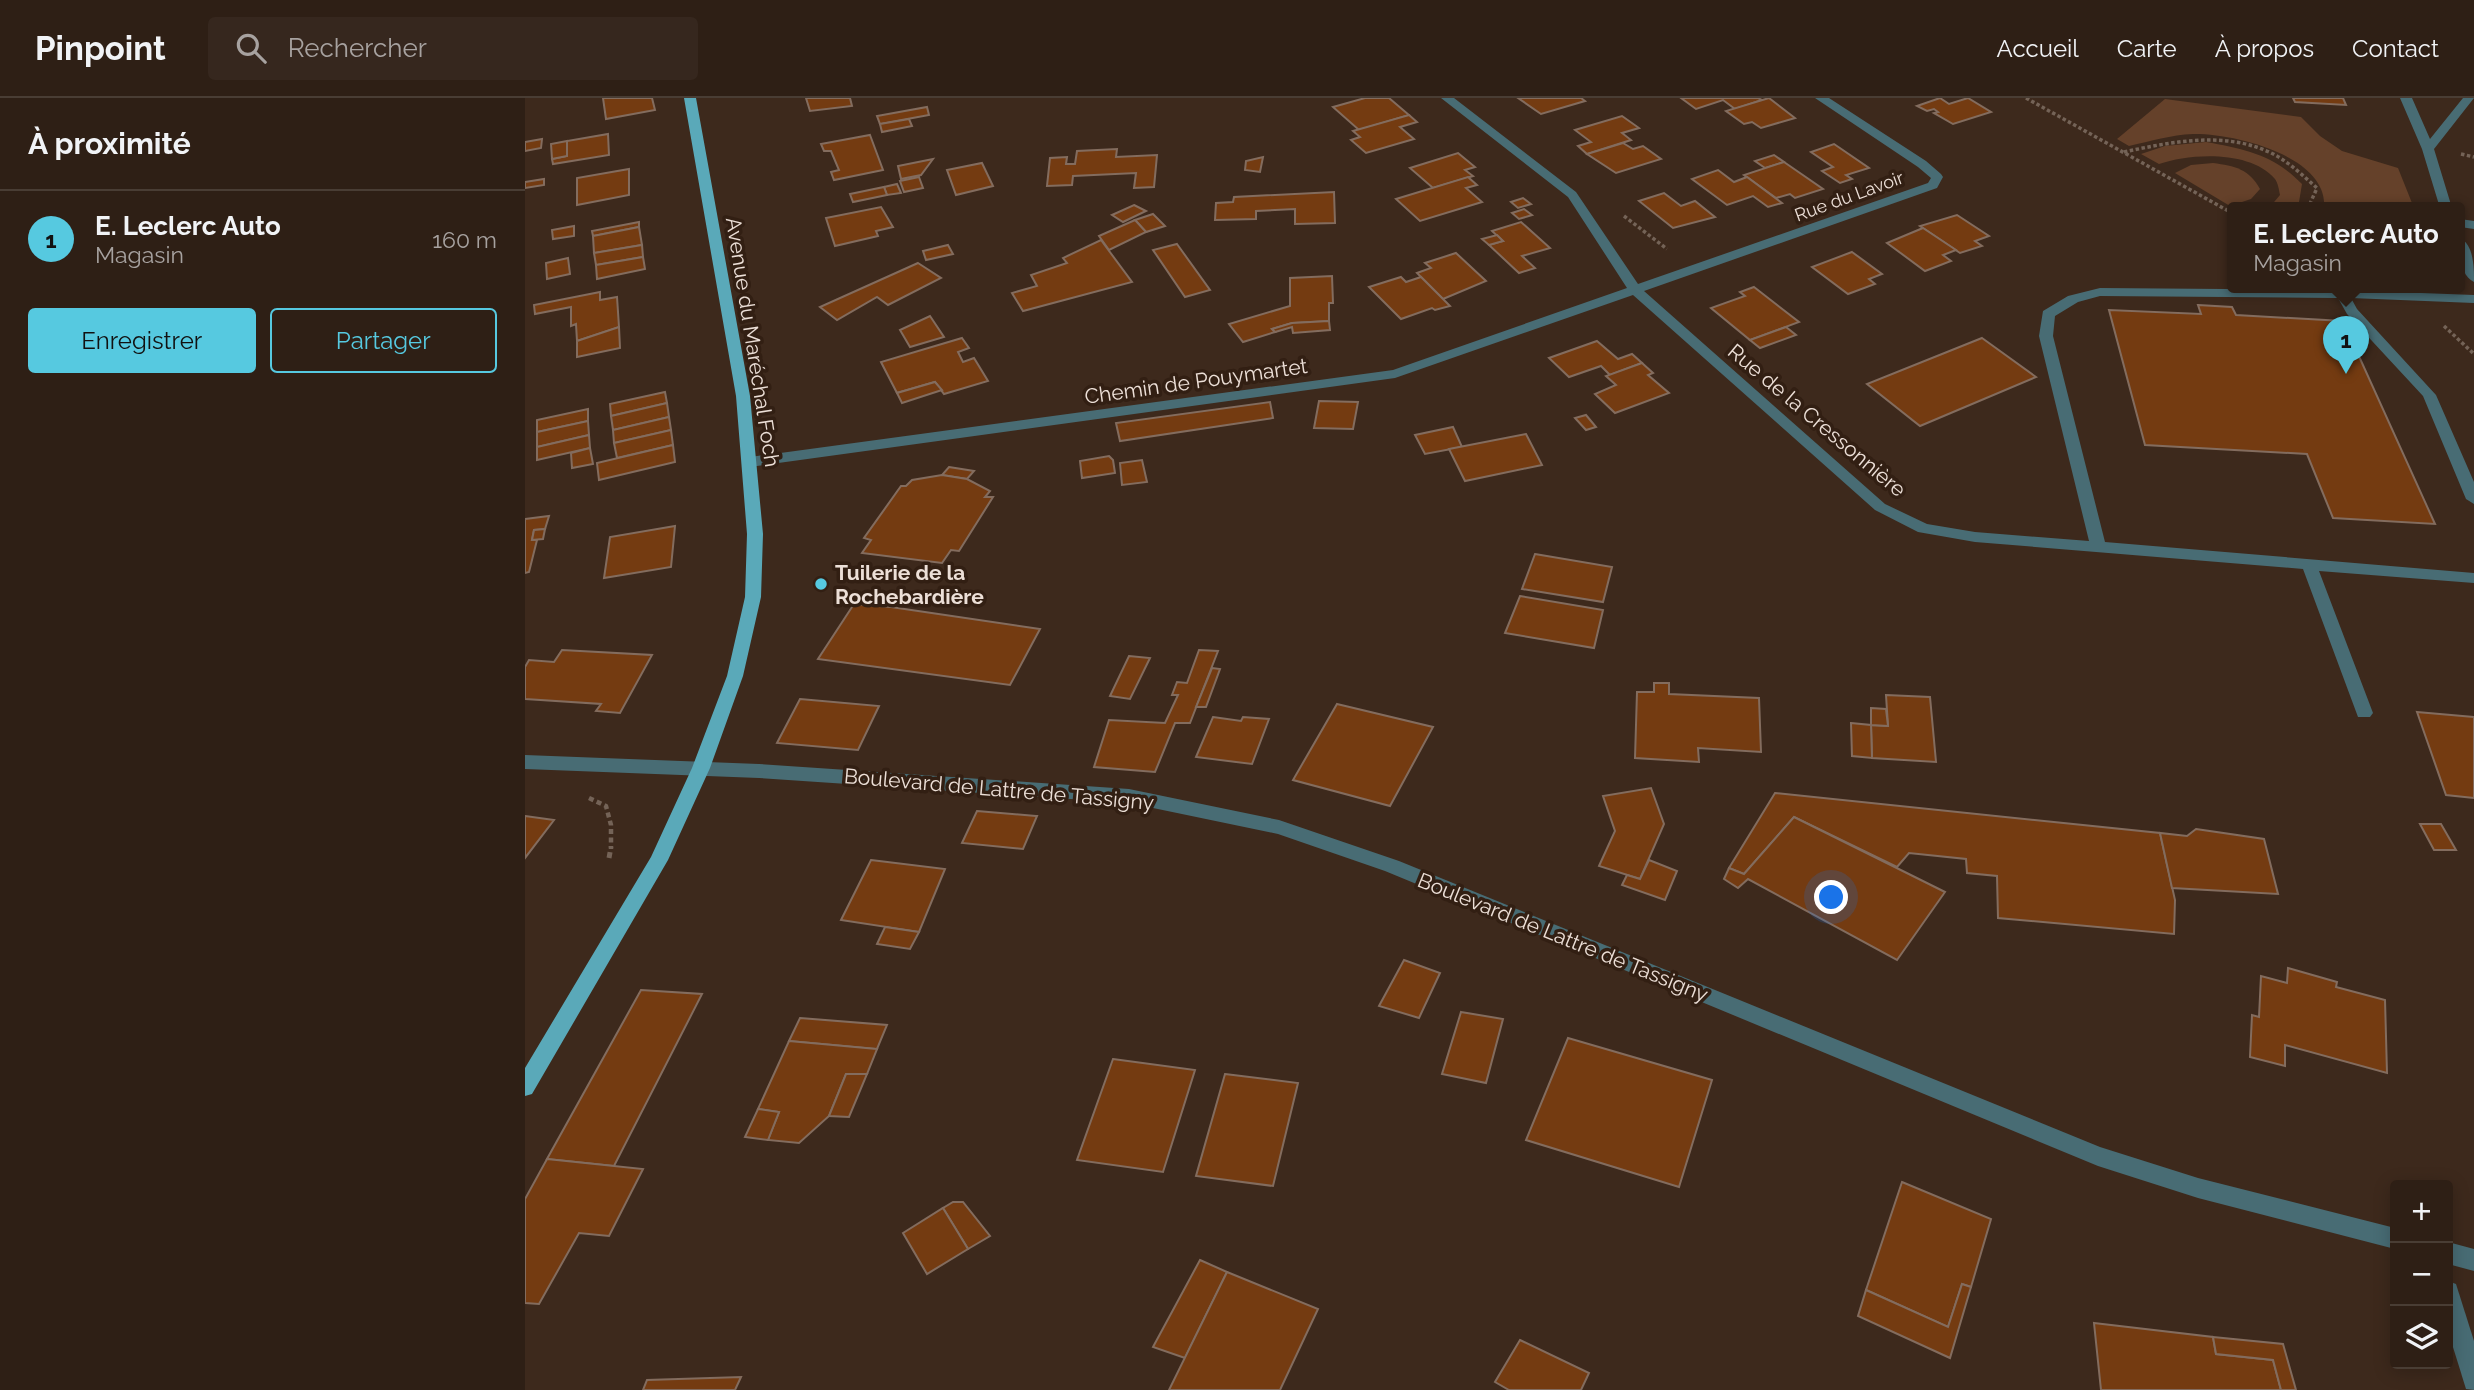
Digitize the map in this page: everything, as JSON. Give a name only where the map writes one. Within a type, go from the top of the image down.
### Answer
[{"type":"main road","name":"Avenue du Maréchal Foch","points":[[525,1087],[659,860],[701,768],[735,676],[753,597],[755,534],[743,396],[690,98]]},
{"type":"street","name":"Rue de la Cressonnière","points":[[1447,98],[1571,195],[1636,291],[1880,507],[1923,528],[1975,537],[2474,578]]},
{"type":"street","name":"Rue du Lavoir","points":[[1636,291],[1933,185],[1937,177],[1922,164],[1821,98]]},
{"type":"street","points":[[2406,98],[2428,149],[2445,202]]},
{"type":"street","points":[[2428,149],[2469,98]]},
{"type":"street","points":[[2465,255],[2474,278]]},
{"type":"street","name":"Chemin de Pouymartet","points":[[750,463],[1395,374],[1636,291]]},
{"type":"street","points":[[2098,547],[2046,336],[2048,314],[2073,299],[2100,292],[2342,294],[2474,299]]},
{"type":"street","points":[[2342,294],[2352,311],[2429,395],[2474,499]]},
{"type":"street","points":[[2309,564],[2364,713]]},
{"type":"street","name":"Boulevard de Lattre de Tassigny","points":[[525,762],[701,768],[1129,796],[1279,827],[1392,866],[2098,1156],[2198,1188],[2390,1238]]},
{"type":"street","points":[[2453,1254],[2474,1260]]},
{"type":"street","points":[[2452,1306],[2474,1381]]},
{"type":"path","points":[[2026,98],[2227,210]]},
{"type":"path","points":[[2122,152],[2184,139],[2221,141],[2266,151],[2283,160],[2317,188],[2311,202]]},
{"type":"path","points":[[2456,153],[2474,157]]},
{"type":"path","points":[[1571,195],[1613,208],[1673,254]]},
{"type":"path","points":[[579,793],[606,806],[612,821],[613,844],[609,858]]},
{"type":"shaded area","points":[[2165,99],[2301,117],[2320,136],[2342,151],[2398,168],[2412,202],[2323,202],[2321,190],[2311,174],[2295,161],[2253,143],[2231,138],[2193,134],[2129,146],[2117,139]]},
{"type":"shaded area","points":[[2206,142],[2234,147],[2270,160],[2302,184],[2299,202],[2274,202],[2280,195],[2277,182],[2251,163],[2220,156],[2203,156],[2159,164],[2141,154],[2165,146]]},
{"type":"shaded area","points":[[2213,163],[2241,170],[2256,182],[2260,189],[2251,199],[2227,202],[2227,204],[2175,173],[2191,165]]},
{"type":"building","points":[[603,98],[652,98],[655,110],[606,119]]},
{"type":"building","points":[[806,98],[850,98],[852,106],[810,111]]},
{"type":"building","points":[[1365,98],[1389,98],[1409,115],[1359,130],[1333,107]]},
{"type":"building","points":[[1518,98],[1581,98],[1585,101],[1541,114]]},
{"type":"building","points":[[1681,98],[1762,100],[1735,109],[1723,100],[1696,109]]},
{"type":"building","points":[[1769,98],[1795,118],[1761,128],[1752,122],[1744,124],[1726,111]]},
{"type":"building","points":[[1940,98],[1949,104],[1968,98],[1991,112],[1953,124],[1934,113],[1938,112],[1934,109],[1927,111],[1917,106]]},
{"type":"building","points":[[2293,98],[2343,98],[2346,105],[2295,102]]},
{"type":"building","points":[[927,107],[929,115],[880,124],[877,116]]},
{"type":"building","points":[[1409,115],[1417,122],[1400,127],[1414,139],[1366,153],[1351,140],[1360,137],[1353,131]]},
{"type":"building","points":[[1622,116],[1639,128],[1622,133],[1631,140],[1587,154],[1578,146],[1591,142],[1575,130]]},
{"type":"building","points":[[909,119],[912,126],[882,132],[880,124]]},
{"type":"building","points":[[608,134],[609,155],[553,164],[552,159],[567,156],[567,141]]},
{"type":"building","points":[[870,135],[883,170],[834,180],[831,172],[839,170],[831,151],[824,151],[821,144]]},
{"type":"building","points":[[542,139],[541,148],[525,151],[525,142]]},
{"type":"building","points":[[567,141],[567,156],[552,159],[551,144]]},
{"type":"building","points":[[1623,143],[1633,149],[1643,146],[1661,159],[1616,173],[1587,154]]},
{"type":"building","points":[[1834,144],[1869,168],[1846,175],[1852,179],[1840,183],[1822,171],[1833,167],[1811,152]]},
{"type":"building","points":[[1117,149],[1116,157],[1157,155],[1154,187],[1134,188],[1136,173],[1073,176],[1072,185],[1047,186],[1050,158],[1067,157],[1066,164],[1075,164],[1077,151]]},
{"type":"building","points":[[1458,153],[1475,167],[1465,170],[1473,176],[1433,188],[1410,168]]},
{"type":"building","points":[[1774,155],[1784,162],[1765,168],[1755,161]]},
{"type":"building","points":[[1263,157],[1260,172],[1245,170],[1246,161]]},
{"type":"building","points":[[933,159],[921,175],[901,179],[898,166]]},
{"type":"building","points":[[1784,162],[1823,189],[1795,198],[1790,194],[1776,198],[1744,175]]},
{"type":"building","points":[[982,163],[993,186],[956,195],[947,170]]},
{"type":"building","points":[[629,169],[629,195],[577,205],[577,178]]},
{"type":"building","points":[[1718,170],[1734,182],[1747,177],[1782,203],[1768,207],[1753,196],[1727,205],[1692,179]]},
{"type":"building","points":[[919,177],[923,188],[904,192],[900,181]]},
{"type":"building","points":[[1468,177],[1477,185],[1466,188],[1482,202],[1420,221],[1396,199]]},
{"type":"building","points":[[544,179],[544,185],[525,188],[525,182]]},
{"type":"building","points":[[897,184],[901,193],[887,195],[884,187]]},
{"type":"building","points":[[884,187],[887,195],[853,202],[850,194]]},
{"type":"building","points":[[1334,192],[1335,223],[1295,224],[1295,209],[1256,211],[1256,219],[1215,220],[1216,203],[1233,202],[1234,197]]},
{"type":"building","points":[[1664,193],[1681,206],[1695,201],[1715,217],[1673,228],[1639,201]]},
{"type":"building","points":[[1523,198],[1531,204],[1518,208],[1511,202]]},
{"type":"building","points":[[1134,205],[1146,211],[1123,222],[1112,215]]},
{"type":"building","points":[[881,207],[893,227],[876,231],[878,236],[835,246],[826,218]]},
{"type":"building","points":[[1524,209],[1532,215],[1519,219],[1512,213]]},
{"type":"building","points":[[1153,214],[1165,226],[1146,232],[1135,220]]},
{"type":"building","points":[[1957,215],[1989,236],[1975,241],[1982,246],[1960,253],[1920,226]]},
{"type":"building","points":[[1135,220],[1146,232],[1109,250],[1099,236]]},
{"type":"building","points":[[639,222],[639,227],[593,236],[592,231]]},
{"type":"building","points":[[1521,222],[1550,248],[1522,256],[1535,268],[1519,273],[1489,245],[1503,241],[1492,231]]},
{"type":"building","points":[[574,226],[574,236],[553,239],[552,230]]},
{"type":"building","points":[[639,227],[642,245],[594,253],[593,236]]},
{"type":"building","points":[[1923,228],[1956,250],[1943,255],[1951,261],[1925,271],[1887,243]]},
{"type":"building","points":[[1497,235],[1503,241],[1489,245],[1482,239]]},
{"type":"building","points":[[1101,240],[1132,282],[1023,311],[1012,293],[1037,286],[1031,275],[1067,263],[1063,258]]},
{"type":"building","points":[[1177,244],[1210,290],[1185,297],[1153,250]]},
{"type":"building","points":[[642,245],[643,257],[596,265],[594,253]]},
{"type":"building","points":[[948,245],[953,254],[926,260],[923,251]]},
{"type":"building","points":[[1852,252],[1882,274],[1869,279],[1875,284],[1848,294],[1812,267]]},
{"type":"building","points":[[1456,253],[1486,281],[1443,299],[1417,273],[1431,268],[1425,263]]},
{"type":"building","points":[[643,257],[645,269],[597,279],[596,265]]},
{"type":"building","points":[[568,258],[570,274],[547,279],[546,263]]},
{"type":"building","points":[[918,263],[941,278],[888,305],[877,297],[837,320],[820,307]]},
{"type":"building","points":[[1332,276],[1333,303],[1329,303],[1329,321],[1292,323],[1272,329],[1275,332],[1243,342],[1229,324],[1290,306],[1290,278]]},
{"type":"building","points":[[1401,277],[1406,282],[1421,277],[1450,306],[1435,310],[1432,308],[1401,319],[1369,287]]},
{"type":"building","points":[[1754,287],[1799,322],[1750,340],[1711,308],[1745,296],[1740,292]]},
{"type":"building","points":[[600,292],[600,300],[617,297],[619,327],[577,341],[576,324],[571,326],[571,307],[535,314],[534,305]]},
{"type":"building","points":[[2198,305],[2232,307],[2236,315],[2343,321],[2435,524],[2333,518],[2307,454],[2145,445],[2109,310],[2201,314]]},
{"type":"building","points":[[930,316],[944,337],[910,347],[900,330]]},
{"type":"building","points":[[1329,321],[1330,330],[1293,333],[1292,327],[1275,332],[1272,329],[1292,323]]},
{"type":"building","points":[[619,327],[620,348],[577,357],[577,341]]},
{"type":"building","points":[[1786,327],[1796,335],[1760,348],[1750,340]]},
{"type":"building","points":[[962,338],[969,348],[958,352],[963,362],[974,358],[988,381],[944,394],[935,382],[897,393],[881,362]]},
{"type":"building","points":[[1982,338],[2036,377],[1920,426],[1867,384]]},
{"type":"building","points":[[1597,341],[1618,359],[1632,354],[1642,363],[1610,375],[1601,366],[1569,377],[1549,358]]},
{"type":"building","points":[[1642,363],[1653,373],[1648,375],[1669,393],[1615,413],[1595,394],[1616,385],[1606,376]]},
{"type":"building","points":[[935,382],[942,390],[902,403],[897,393]]},
{"type":"building","points":[[665,392],[667,403],[611,416],[610,404]]},
{"type":"building","points":[[1319,401],[1358,402],[1353,429],[1314,428]]},
{"type":"building","points":[[1270,402],[1273,418],[1120,441],[1116,423]]},
{"type":"building","points":[[667,403],[669,417],[613,430],[611,416]]},
{"type":"building","points":[[588,409],[588,421],[537,432],[537,420]]},
{"type":"building","points":[[1586,415],[1596,427],[1586,430],[1575,418]]},
{"type":"building","points":[[669,417],[671,430],[614,443],[613,430]]},
{"type":"building","points":[[588,421],[589,435],[537,447],[537,432]]},
{"type":"building","points":[[1453,427],[1462,447],[1425,454],[1415,435]]},
{"type":"building","points":[[671,430],[673,445],[617,458],[614,443]]},
{"type":"building","points":[[1526,434],[1542,465],[1465,481],[1449,449]]},
{"type":"building","points":[[589,435],[590,448],[537,460],[537,447]]},
{"type":"building","points":[[673,445],[675,462],[599,480],[597,463]]},
{"type":"building","points":[[590,448],[593,464],[572,468],[571,453]]},
{"type":"building","points":[[1109,456],[1113,460],[1115,473],[1082,478],[1080,461]]},
{"type":"building","points":[[1142,460],[1147,482],[1122,485],[1120,463]]},
{"type":"building","points":[[949,467],[974,471],[967,479],[942,475]]},
{"type":"building","points":[[942,475],[967,479],[990,491],[985,497],[993,497],[959,551],[951,550],[942,563],[862,553],[871,540],[864,538],[901,486],[906,486],[912,480]]},
{"type":"building","points":[[549,516],[545,529],[534,530],[532,540],[537,540],[529,572],[525,573],[525,519]]},
{"type":"building","points":[[675,526],[671,567],[604,578],[610,537]]},
{"type":"building","points":[[545,529],[543,539],[532,540],[534,530]]},
{"type":"building","points":[[1535,554],[1612,567],[1603,602],[1522,589]]},
{"type":"building","points":[[1520,596],[1603,610],[1594,648],[1505,633]]},
{"type":"building","points":[[854,604],[1040,629],[1010,685],[818,659]]},
{"type":"building","points":[[562,650],[652,655],[620,713],[596,711],[601,704],[525,699],[525,667],[529,660],[554,662]]},
{"type":"building","points":[[1199,650],[1218,651],[1190,723],[1175,723],[1155,772],[1094,767],[1109,720],[1165,723],[1178,695],[1172,695],[1177,682],[1187,683]]},
{"type":"building","points":[[1129,656],[1150,658],[1130,699],[1110,696]]},
{"type":"building","points":[[1212,668],[1220,669],[1206,707],[1196,707]]},
{"type":"building","points":[[1654,683],[1669,683],[1669,694],[1759,698],[1761,752],[1698,748],[1699,762],[1635,758],[1637,692],[1654,692]]},
{"type":"building","points":[[1886,695],[1930,697],[1936,762],[1872,758],[1871,725],[1888,726]]},
{"type":"building","points":[[800,699],[879,706],[858,750],[777,743]]},
{"type":"building","points":[[1337,704],[1433,727],[1390,806],[1293,780]]},
{"type":"building","points":[[1871,708],[1886,709],[1888,726],[1871,725]]},
{"type":"building","points":[[2417,712],[2474,717],[2474,798],[2446,795]]},
{"type":"building","points":[[1213,717],[1241,721],[1243,717],[1269,719],[1252,764],[1196,757]]},
{"type":"building","points":[[1851,723],[1871,725],[1872,758],[1852,756]]},
{"type":"building","points":[[1651,788],[1664,824],[1640,879],[1599,866],[1615,831],[1603,796]]},
{"type":"building","points":[[1775,793],[2160,833],[2175,900],[2174,934],[1998,918],[1997,876],[1967,873],[1966,859],[1909,853],[1897,867],[1794,817],[1744,874],[1729,868]]},
{"type":"building","points":[[977,811],[1037,816],[1023,849],[962,843]]},
{"type":"building","points":[[525,816],[554,820],[525,858]]},
{"type":"building","points":[[1794,817],[1945,892],[1897,960],[1748,879],[1738,888],[1724,879],[1729,868],[1744,874]]},
{"type":"building","points":[[2420,824],[2441,824],[2456,850],[2434,850]]},
{"type":"building","points":[[2196,829],[2264,839],[2278,894],[2172,888],[2160,833],[2187,836]]},
{"type":"building","points":[[871,860],[945,869],[919,932],[841,920]]},
{"type":"building","points":[[1649,860],[1677,871],[1665,900],[1622,885],[1627,875],[1640,879]]},
{"type":"building","points":[[885,927],[919,932],[910,949],[877,944]]},
{"type":"building","points":[[1404,960],[1440,973],[1419,1018],[1379,1006]]},
{"type":"building","points":[[2288,968],[2337,982],[2336,987],[2385,1000],[2387,1073],[2285,1045],[2285,1066],[2250,1057],[2252,1015],[2259,1017],[2261,976],[2287,983]]},
{"type":"building","points":[[641,990],[702,994],[614,1166],[547,1159]]},
{"type":"building","points":[[1461,1012],[1503,1019],[1486,1083],[1442,1074]]},
{"type":"building","points":[[800,1018],[887,1025],[877,1049],[789,1041]]},
{"type":"building","points":[[1568,1038],[1712,1080],[1679,1187],[1526,1140]]},
{"type":"building","points":[[789,1041],[877,1049],[867,1074],[846,1074],[829,1116],[799,1143],[768,1140],[779,1112],[758,1109]]},
{"type":"building","points":[[1113,1059],[1195,1070],[1163,1172],[1077,1160]]},
{"type":"building","points":[[846,1074],[867,1074],[849,1117],[829,1116]]},
{"type":"building","points":[[1225,1074],[1298,1083],[1273,1186],[1196,1176]]},
{"type":"building","points":[[758,1109],[779,1112],[768,1140],[745,1137]]},
{"type":"building","points":[[547,1159],[643,1169],[609,1236],[579,1233],[539,1304],[525,1303],[525,1199]]},
{"type":"building","points":[[1902,1182],[1991,1219],[1971,1287],[1962,1284],[1948,1327],[1866,1290]]},
{"type":"building","points":[[953,1202],[963,1202],[990,1236],[968,1249],[943,1208]]},
{"type":"building","points":[[943,1208],[968,1249],[927,1274],[903,1233]]},
{"type":"building","points":[[1200,1260],[1227,1272],[1185,1358],[1153,1347]]},
{"type":"building","points":[[1227,1272],[1318,1309],[1280,1390],[1169,1390]]},
{"type":"building","points":[[1962,1284],[1971,1287],[1950,1358],[1858,1316],[1866,1290],[1948,1327]]},
{"type":"building","points":[[2094,1323],[2213,1337],[2216,1354],[2273,1360],[2281,1390],[2101,1390]]},
{"type":"building","points":[[2213,1337],[2283,1344],[2296,1390],[2281,1390],[2273,1360],[2216,1354]]},
{"type":"building","points":[[1520,1340],[1589,1373],[1581,1390],[1509,1390],[1495,1382]]},
{"type":"building","points":[[741,1377],[735,1390],[643,1390],[647,1380]]},
{"type":"place","name":"E. Leclerc Auto","points":[[2346,374]]},
{"type":"place","name":"Tuilerie de la Rochebardière","points":[[821,584]]}]
